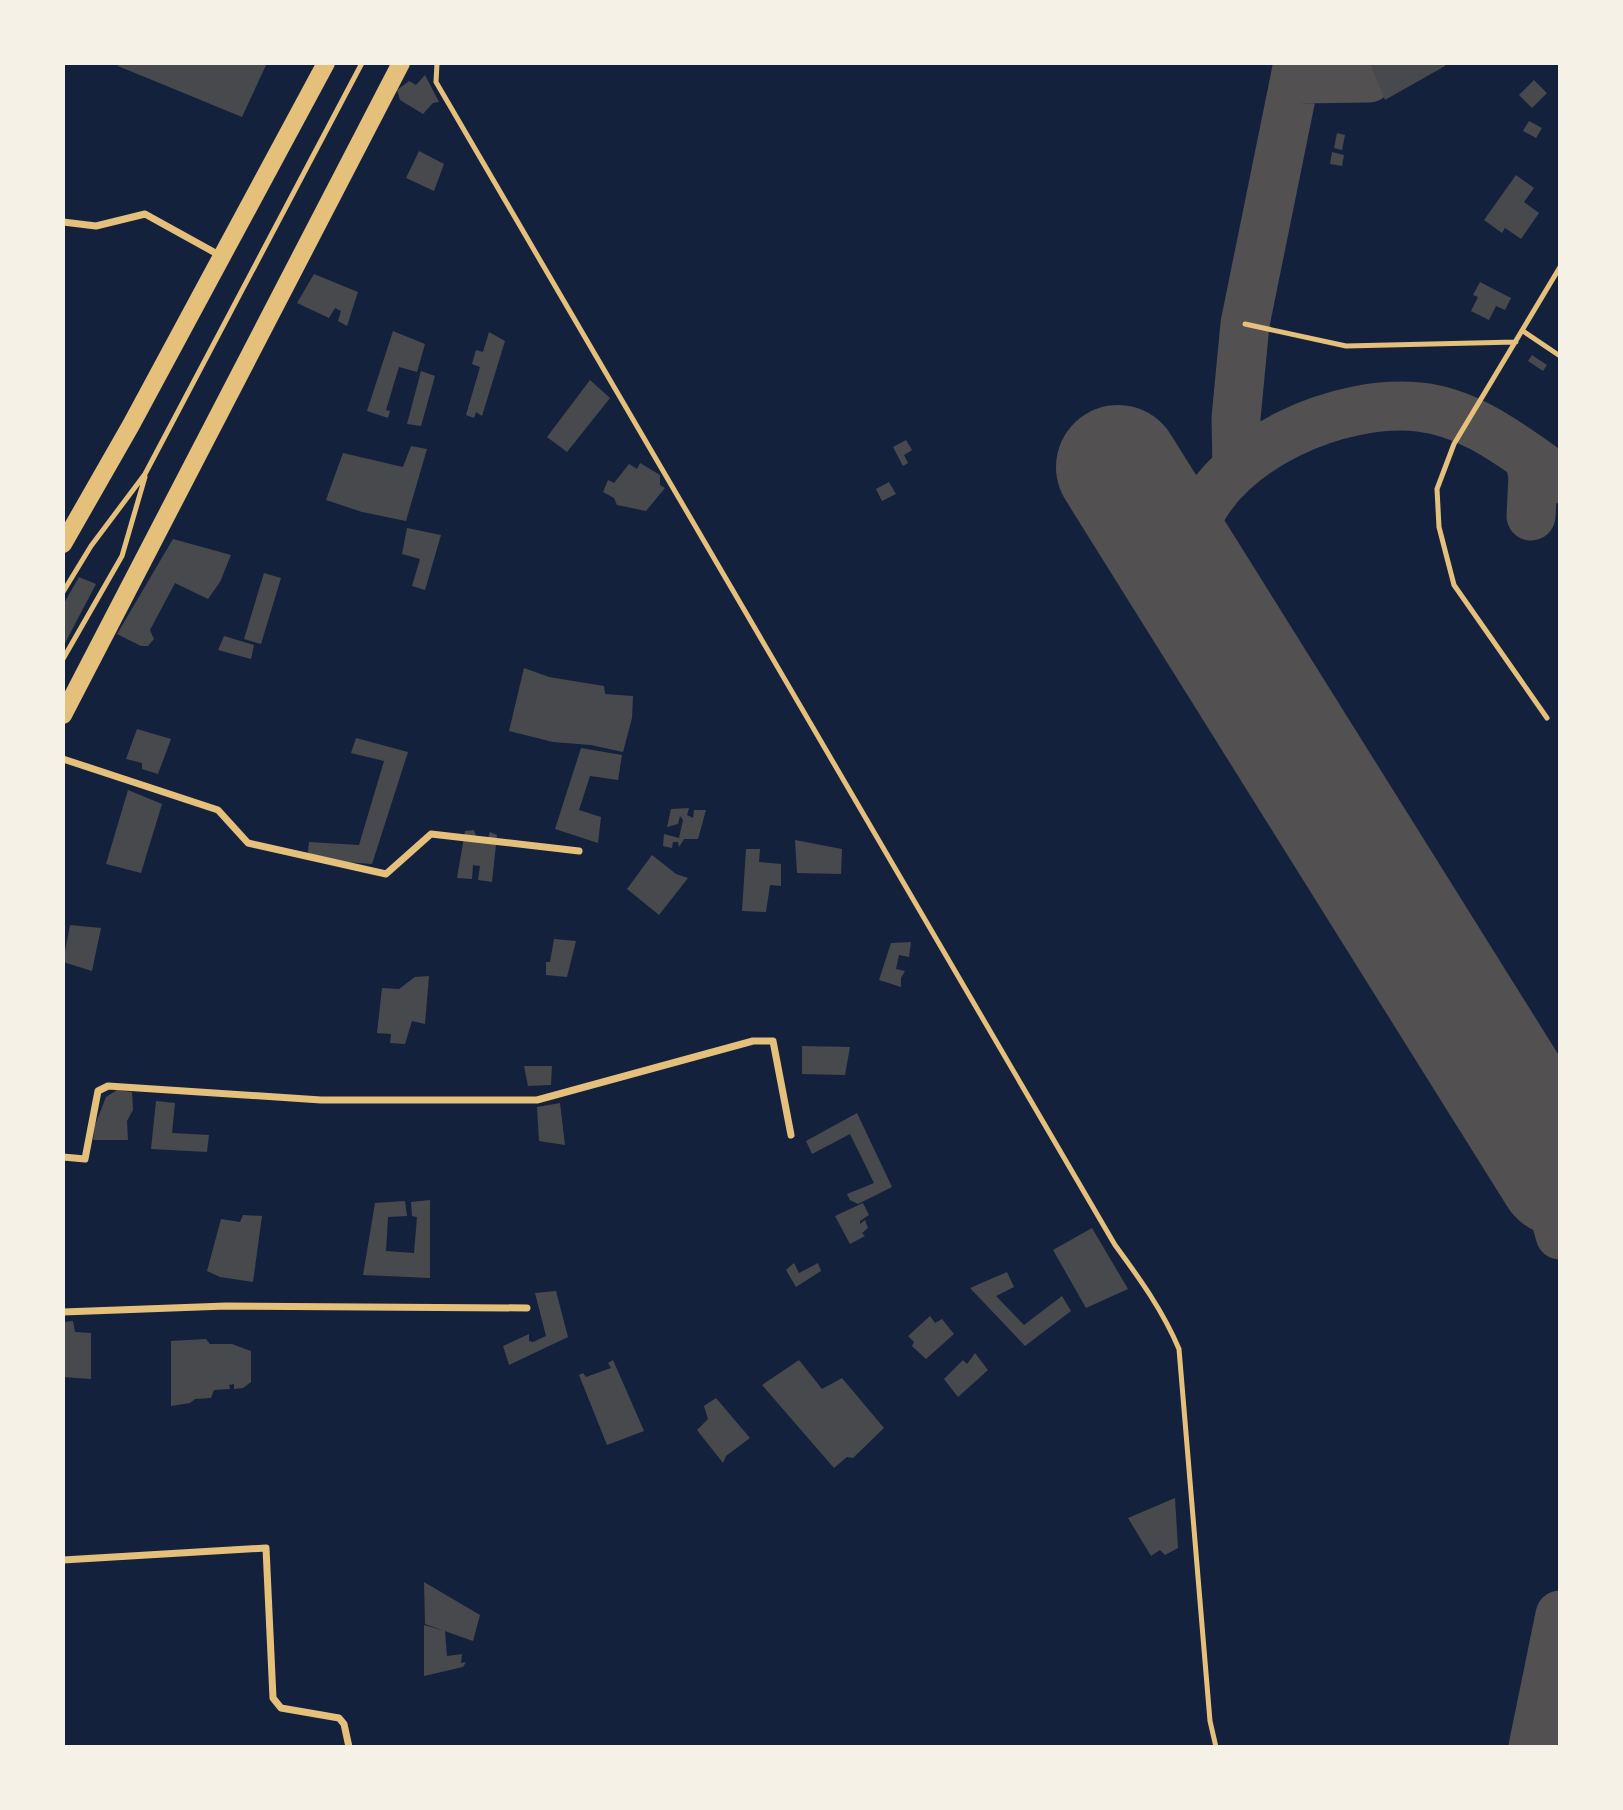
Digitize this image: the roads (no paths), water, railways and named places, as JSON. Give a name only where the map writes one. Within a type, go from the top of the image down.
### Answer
[{"type":"highway","points":[[63,544],[325,63]]},
{"type":"highway","points":[[63,715],[401,63]]},
{"type":"street","points":[[63,222],[96,226],[145,214],[222,256]]},
{"type":"street","points":[[63,759],[218,810],[248,843],[386,874],[431,834],[579,851]]},
{"type":"street","points":[[63,1157],[85,1159],[98,1091],[108,1086],[321,1100],[537,1100],[753,1041],[774,1041],[791,1135]]},
{"type":"street","points":[[63,1312],[226,1306],[527,1308]]},
{"type":"street","points":[[63,1560],[265,1548],[274,1698],[281,1708],[339,1718],[344,1724],[349,1747]]},
{"type":"lane","points":[[63,592],[91,546],[145,474],[362,63]]},
{"type":"lane","points":[[437,63],[436,82],[1115,1245],[1153,1296],[1180,1349],[1210,1721],[1216,1747]]},
{"type":"lane","points":[[1547,718],[1454,585],[1439,527],[1437,489],[1454,444],[1560,267]]},
{"type":"lane","points":[[1245,324],[1346,346],[1516,342]]},
{"type":"lane","points":[[1523,331],[1560,356]]},
{"type":"lane","points":[[63,659],[122,556],[133,527],[145,474]]}]
